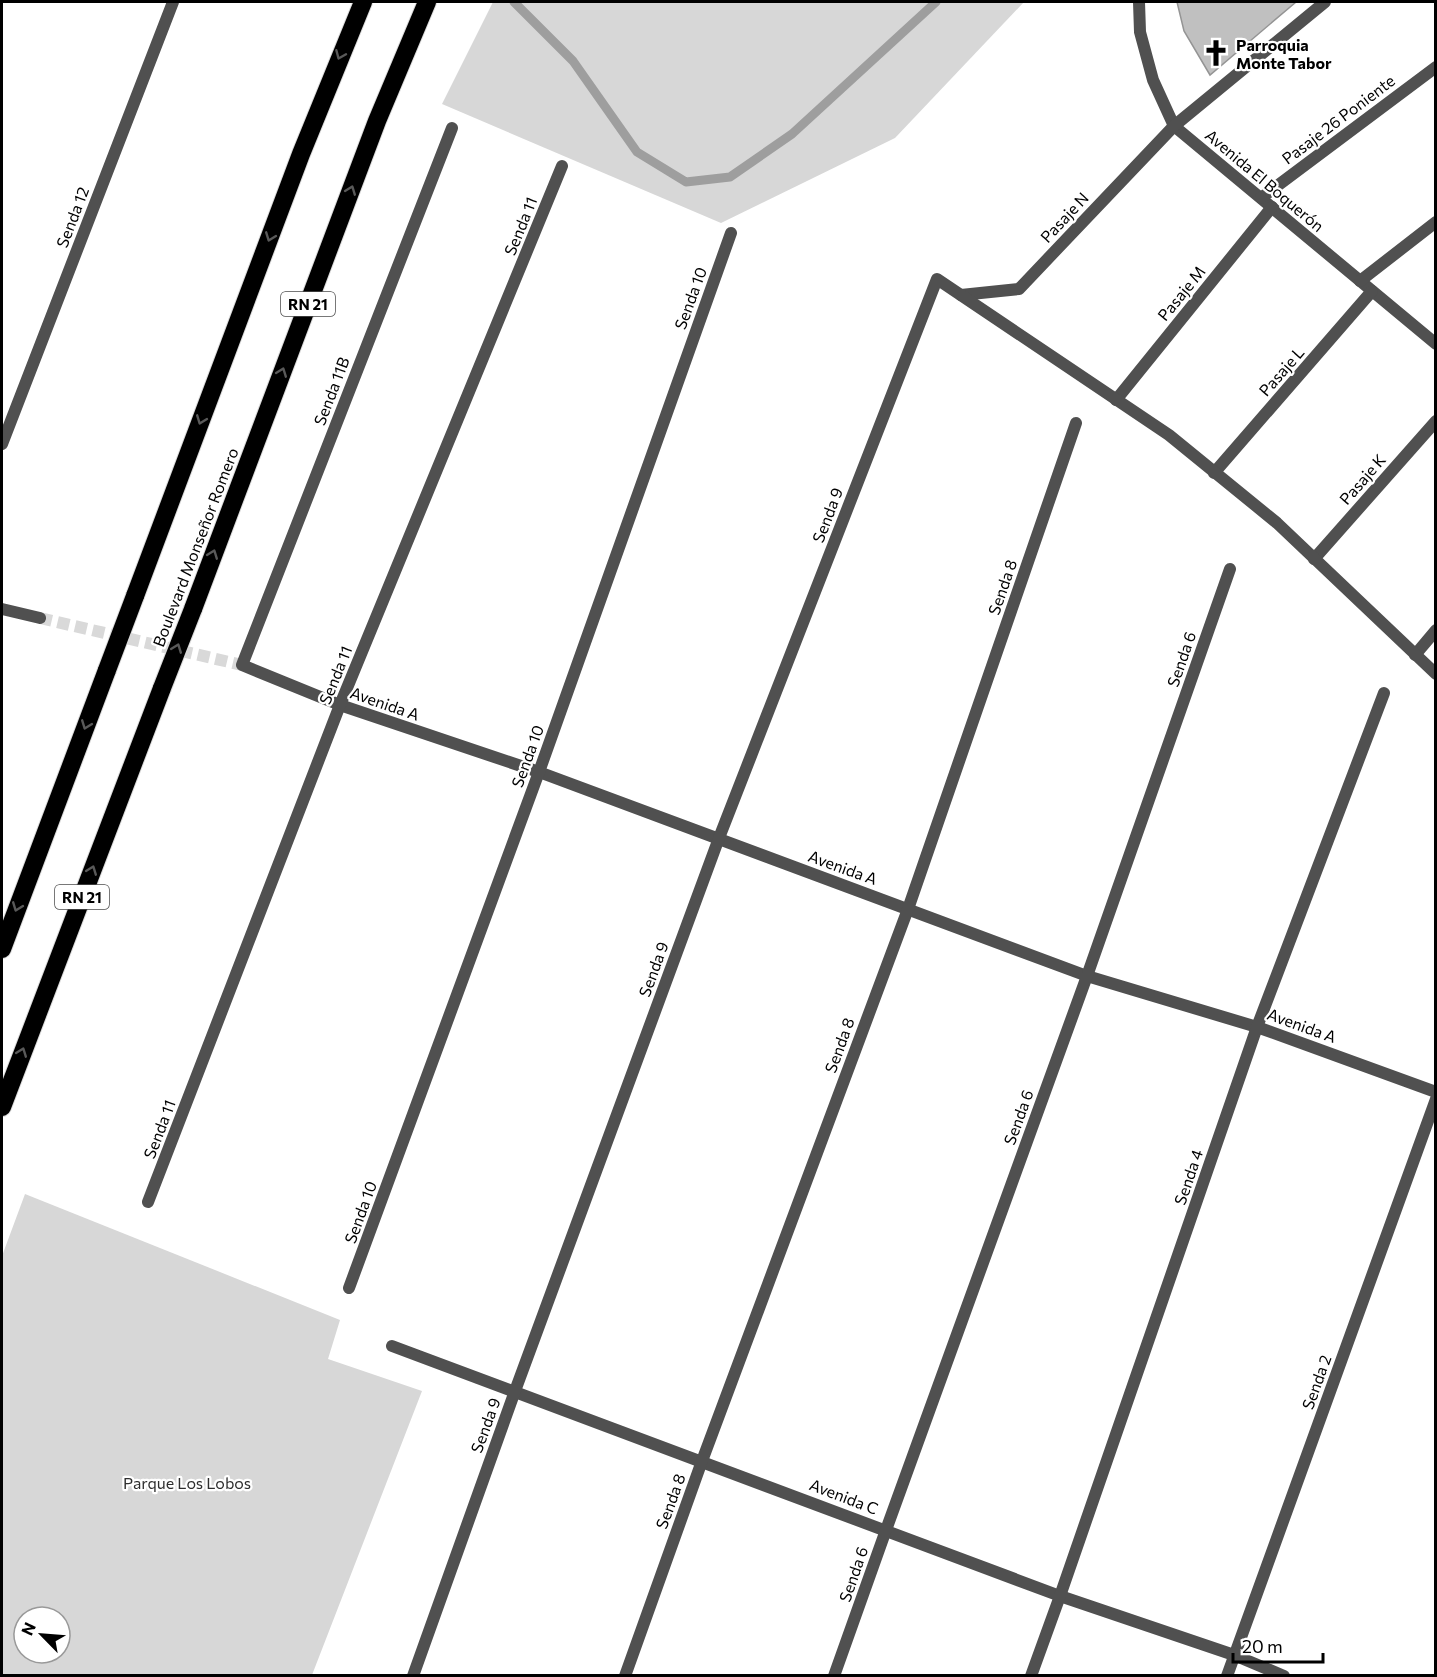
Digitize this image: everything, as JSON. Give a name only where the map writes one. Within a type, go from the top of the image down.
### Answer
[{"type":"highway","points":[[2,949],[301,154],[363,2]]},
{"type":"highway","name":"Boulevard Monseñor Romero","points":[[2,1107],[377,121],[428,2]]},
{"type":"street","name":"Senda 12","points":[[2,444],[173,2]]},
{"type":"street","name":"Avenida El Boquerón","points":[[1138,2],[1140,32],[1153,80],[1174,126],[1436,344]]},
{"type":"street","name":"Pasaje N","points":[[961,295],[1019,289],[1174,126],[1325,2]]},
{"type":"street","name":"Pasaje 26 Poniente","points":[[1261,198],[1436,67]]},
{"type":"street","name":"Senda 11B","points":[[242,665],[452,128]]},
{"type":"street","name":"Senda 11","points":[[148,1202],[340,705],[562,165]]},
{"type":"street","name":"Pasaje M","points":[[1116,400],[1272,207]]},
{"type":"street","points":[[1360,281],[1436,222]]},
{"type":"street","name":"Senda 10","points":[[349,1288],[539,772],[731,233]]},
{"type":"street","name":"Senda 9","points":[[412,1676],[719,838],[937,279],[961,295]]},
{"type":"street","name":"Pasaje L","points":[[1214,473],[1372,291]]},
{"type":"street","points":[[961,295],[1169,435],[1277,524],[1436,674]]},
{"type":"street","name":"Pasaje K","points":[[1314,559],[1436,421]]},
{"type":"street","name":"Senda 8","points":[[625,1676],[702,1461],[908,909],[1076,423]]},
{"type":"street","name":"Senda 6","points":[[834,1676],[1087,976],[1230,569]]},
{"type":"street","points":[[2,609],[40,618]]},
{"type":"street","points":[[1415,654],[1436,630]]},
{"type":"street","name":"Avenida A","points":[[242,665],[340,705],[539,772],[1087,976],[1257,1026],[1436,1092]]},
{"type":"street","name":"Senda 4","points":[[1031,1676],[1257,1026],[1384,693]]},
{"type":"street","name":"Senda 2","points":[[1227,1676],[1436,1099]]},
{"type":"street","name":"Avenida C","points":[[392,1346],[1060,1596],[1234,1655],[1284,1676]]},
{"type":"green space","points":[[493,2],[1024,2],[895,138],[721,223],[442,104]]},
{"type":"green space","name":"Parque Los Lobos","points":[[25,1194],[340,1320],[328,1359],[422,1391],[312,1675],[2,1675],[2,1256]]},
{"type":"building","name":"Parroquia Monte Tabor","points":[[1177,2],[1296,2],[1210,75],[1184,31]]},
{"type":"waterway","points":[[514,2],[573,61],[637,152],[686,182],[730,177],[792,134],[936,2]]},
{"type":"tunnel","points":[[40,618],[242,665]]},
{"type":"place","name":"Parroquia Monte Tabor","points":[[1216,53]]}]
